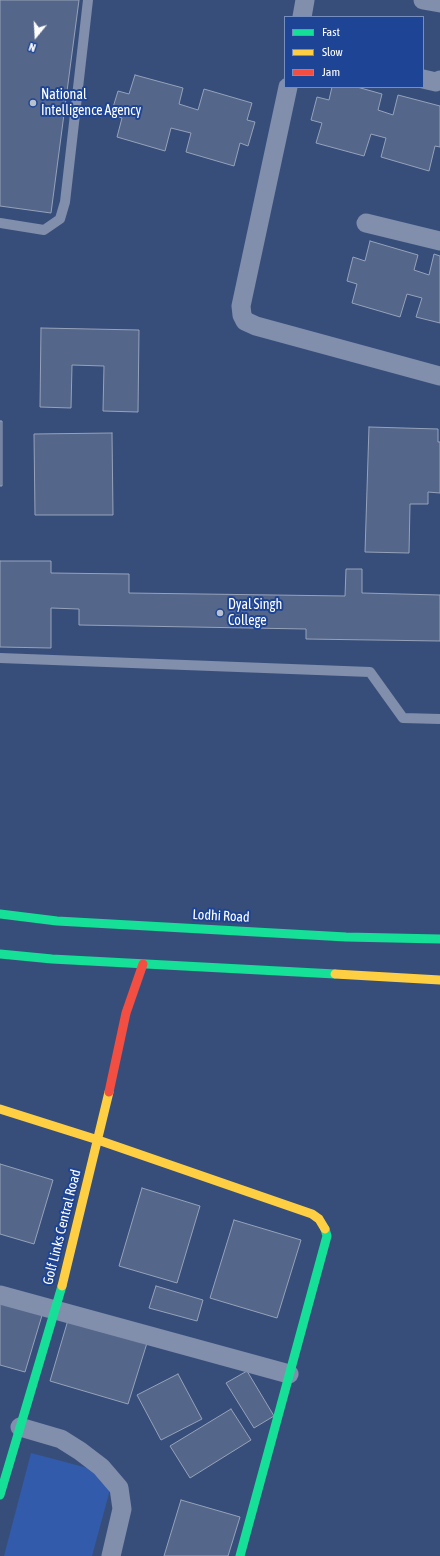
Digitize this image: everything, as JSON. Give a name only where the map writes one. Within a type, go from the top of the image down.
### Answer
[{"type":"street","points":[[302,16],[305,0]]},
{"type":"street","points":[[423,0],[440,3]]},
{"type":"street","points":[[424,79],[436,82],[440,80]]},
{"type":"street","points":[[288,88],[241,306],[242,315],[246,321],[256,326],[440,376]]},
{"type":"street","points":[[366,223],[440,241]]},
{"type":"street","name":"Lodhi Road","points":[[0,914],[57,920],[236,931],[346,937],[440,939]]},
{"type":"street","points":[[0,954],[52,959],[440,980]]},
{"type":"street","name":"Golf Links Central Road","points":[[0,1495],[56,1310],[98,1140],[126,1013],[143,964]]},
{"type":"street","points":[[0,1110],[98,1140],[312,1214],[325,1227],[327,1236],[240,1556]]},
{"type":"street","points":[[0,1294],[289,1374]]},
{"type":"street","points":[[20,1427],[61,1439],[101,1467],[119,1488],[122,1510],[111,1556]]},
{"type":"lane","points":[[0,223],[44,230],[60,220],[65,202],[88,0]]},
{"type":"lane","points":[[0,658],[370,672],[403,718],[440,719]]},
{"type":"shaded area","points":[[31,1453],[114,1475],[92,1556],[4,1556]]},
{"type":"building","name":"National Intelligence Agency","points":[[0,0],[79,0],[51,213],[0,206]]},
{"type":"building","points":[[135,75],[183,88],[179,104],[198,110],[204,89],[252,103],[247,120],[255,122],[248,146],[240,143],[234,166],[186,152],[191,133],[171,128],[165,151],[117,137],[122,118],[111,114],[118,91],[129,94]]},
{"type":"building","points":[[332,88],[361,88],[382,94],[378,110],[393,115],[398,95],[440,106],[440,147],[435,146],[429,171],[381,157],[386,138],[371,134],[364,156],[316,143],[322,123],[311,120],[317,97],[329,100]]},
{"type":"building","points":[[370,241],[418,255],[414,270],[429,275],[434,254],[440,256],[440,323],[416,317],[422,298],[407,294],[400,317],[352,303],[357,284],[347,281],[353,257],[365,261]]},
{"type":"building","points":[[41,328],[139,330],[138,412],[103,411],[104,366],[72,365],[71,408],[40,407]]},
{"type":"building","points":[[0,421],[2,421],[2,486],[0,486]]},
{"type":"building","points":[[369,427],[438,429],[438,442],[440,442],[440,493],[428,492],[428,504],[410,504],[409,553],[365,552]]},
{"type":"building","points":[[112,433],[113,515],[35,515],[34,434]]},
{"type":"building","points":[[0,561],[51,561],[51,573],[129,574],[129,593],[345,596],[346,569],[362,569],[362,593],[440,595],[440,641],[306,639],[306,629],[79,625],[79,609],[51,608],[51,648],[0,647]]},
{"type":"building","points":[[0,1164],[53,1180],[34,1244],[0,1234]]},
{"type":"building","points":[[142,1188],[200,1206],[177,1283],[119,1266]]},
{"type":"building","points":[[234,1220],[301,1240],[277,1318],[210,1298]]},
{"type":"building","points":[[156,1286],[203,1300],[197,1321],[149,1308]]},
{"type":"building","points":[[0,1300],[43,1312],[25,1372],[0,1365]]},
{"type":"building","points":[[68,1320],[147,1343],[128,1404],[50,1381]]},
{"type":"building","points":[[247,1371],[274,1416],[254,1428],[226,1383]]},
{"type":"building","points":[[178,1374],[202,1419],[161,1440],[137,1395]]},
{"type":"building","points":[[231,1409],[251,1440],[190,1478],[170,1446]]},
{"type":"building","points":[[181,1500],[240,1517],[228,1556],[164,1556]]},
{"type":"traffic: fast","points":[[0,914],[57,921],[346,937],[440,939]]},
{"type":"traffic: fast","points":[[0,954],[52,959],[335,974]]},
{"type":"traffic: fast","points":[[240,1556],[327,1236],[325,1229]]},
{"type":"traffic: fast","points":[[0,1495],[62,1286]]},
{"type":"traffic: slow","points":[[335,974],[440,980]]},
{"type":"traffic: slow","points":[[62,1286],[109,1092]]},
{"type":"traffic: slow","points":[[0,1109],[98,1140],[312,1214],[319,1219],[325,1229]]},
{"type":"traffic: jam","points":[[109,1092],[126,1013],[143,964]]},
{"type":"place","name":"National Intelligence Agency","points":[[33,103]]},
{"type":"place","name":"Dyal Singh College","points":[[220,613]]}]
